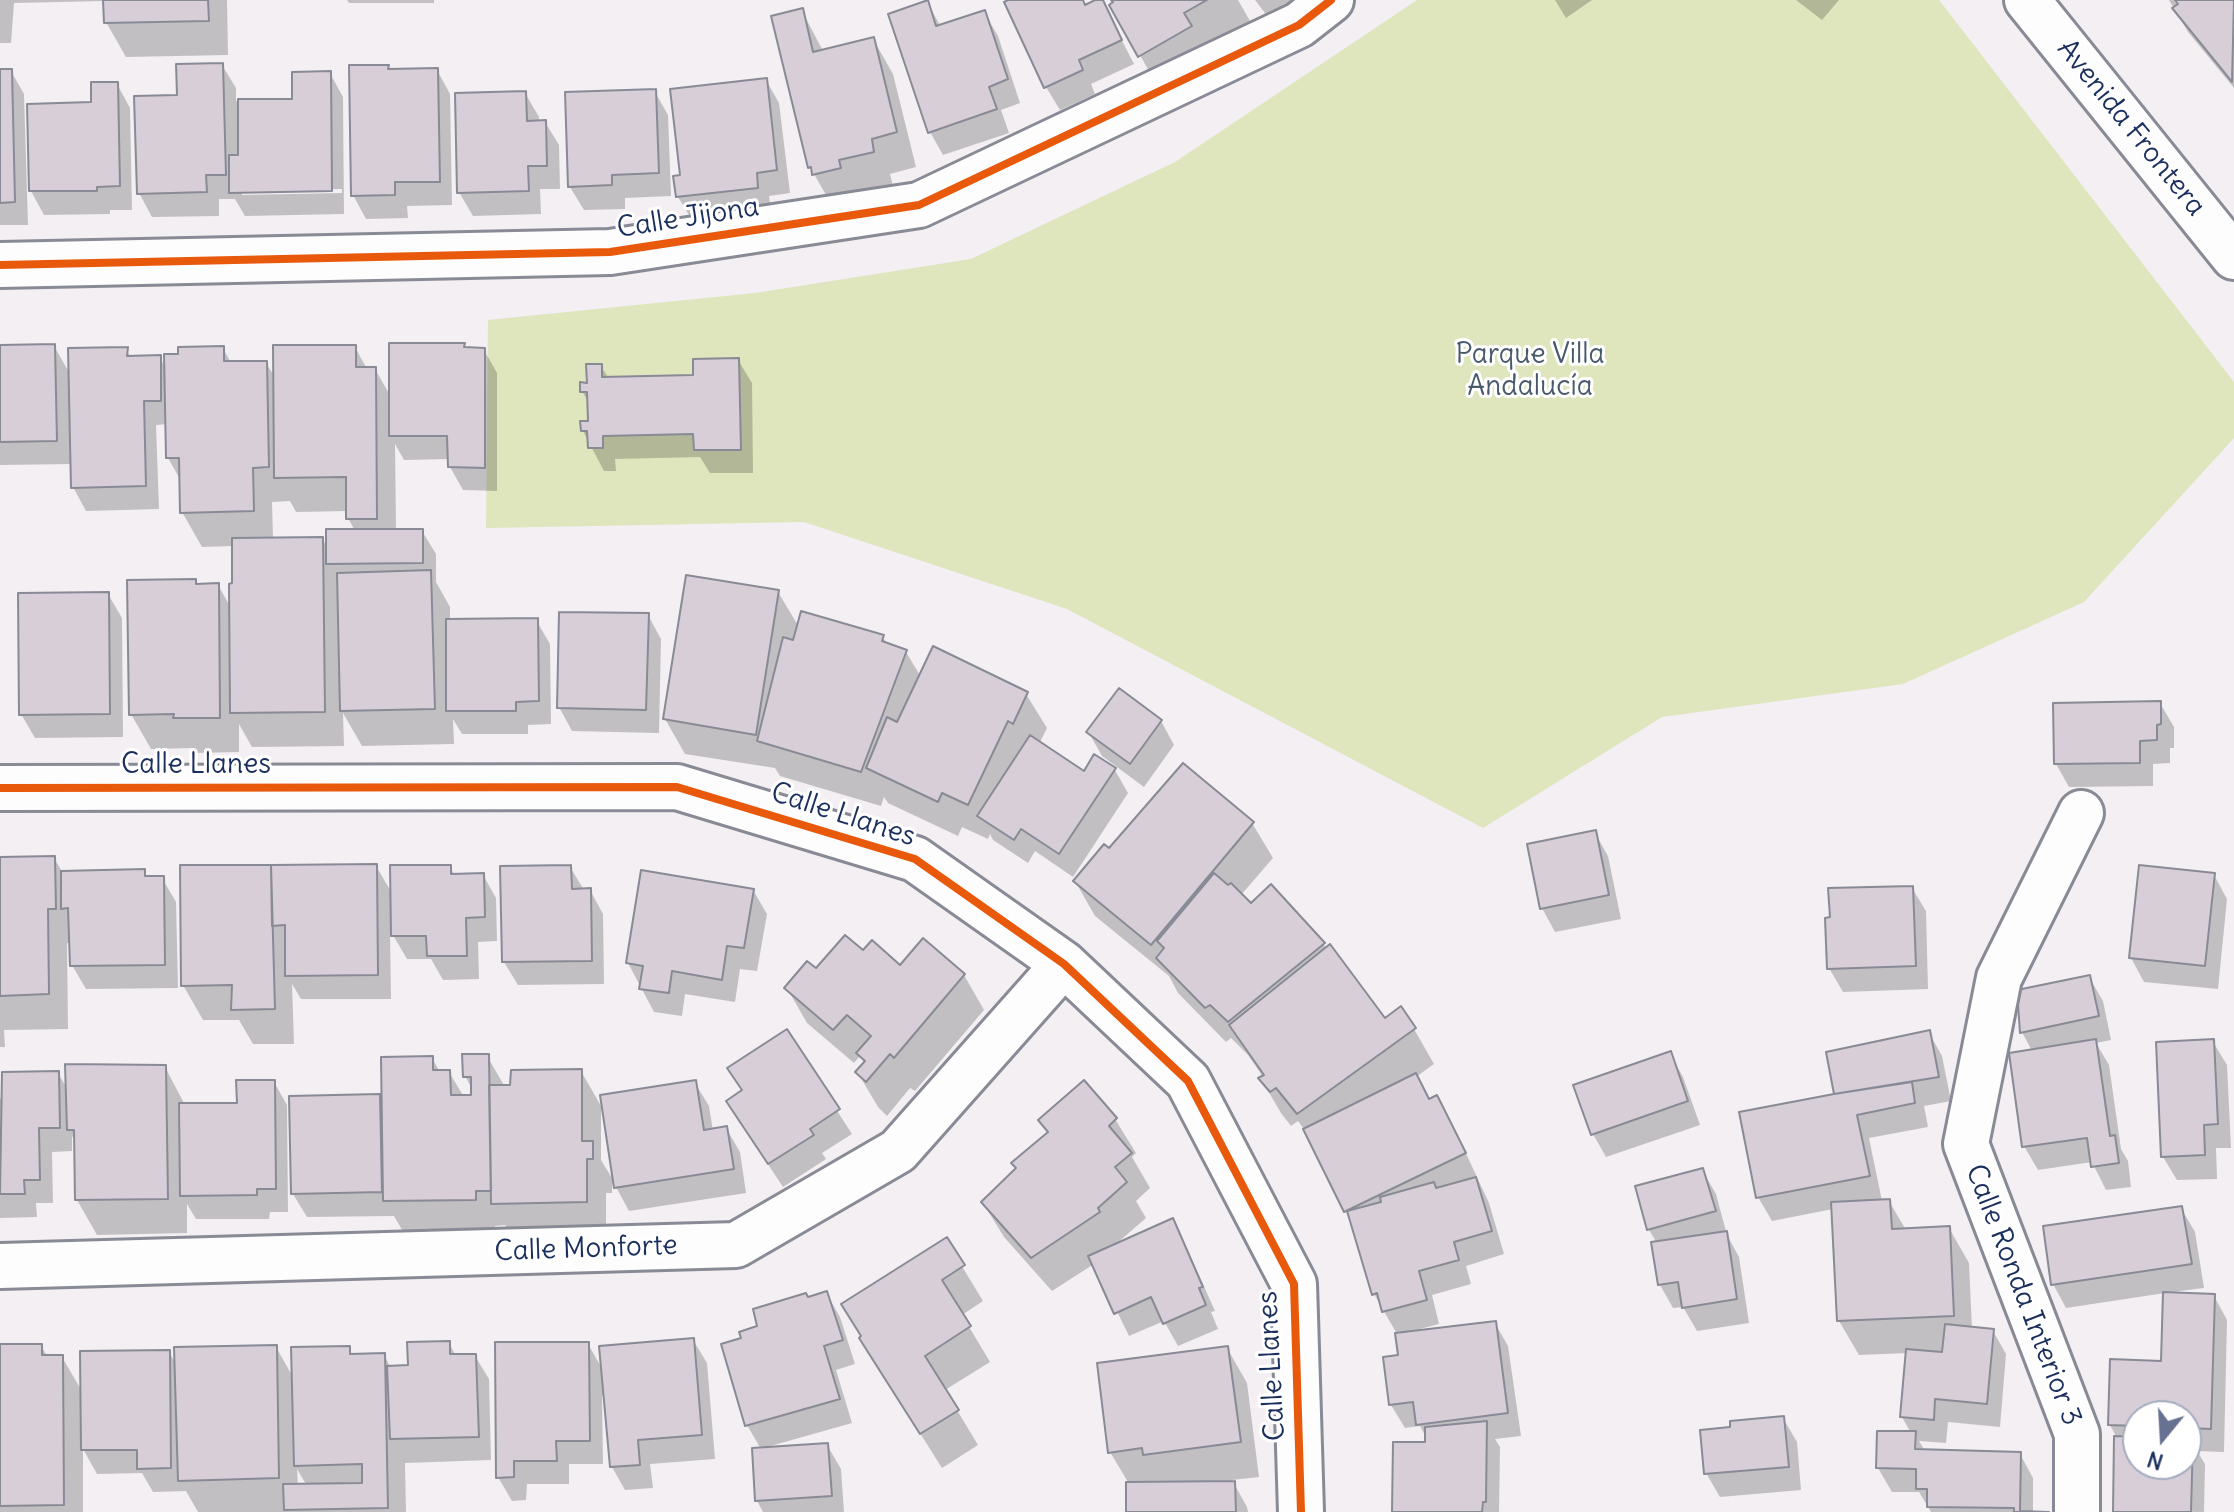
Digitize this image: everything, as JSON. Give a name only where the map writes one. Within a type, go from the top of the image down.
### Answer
[{"type":"street","name":"Calle Jijona","points":[[0,265],[610,252],[919,205],[1299,25],[1331,0]]},
{"type":"street","name":"Avenida Frontera","points":[[2027,0],[2234,257]]},
{"type":"street","name":"Calle Llanes","points":[[0,788],[677,787],[915,859],[1064,964],[1188,1081],[1294,1284],[1301,1512]]},
{"type":"street","name":"Calle Ronda Interior 3","points":[[2077,1512],[2077,1434],[1966,1144],[1999,978],[2081,813]]},
{"type":"street","name":"Calle Monforte","points":[[0,1266],[736,1245],[898,1151],[1064,964]]},
{"type":"green space","name":"Parque Villa Andalucía","points":[[1417,0],[1939,0],[2234,382],[2234,438],[2084,602],[1903,684],[1662,717],[1483,828],[1067,609],[804,522],[486,528],[488,320],[755,293],[971,259],[1175,162]]},
{"type":"building","points":[[103,0],[208,0],[209,21],[104,23]]},
{"type":"building","points":[[928,0],[936,26],[985,10],[1008,79],[989,87],[997,109],[928,133],[888,14]]},
{"type":"building","points":[[1083,0],[1085,5],[1103,0],[1122,40],[1079,60],[1083,70],[1044,88],[1004,2]]},
{"type":"building","points":[[1111,0],[1207,0],[1184,13],[1192,26],[1138,57],[1109,5],[1113,2]]},
{"type":"building","points":[[2175,0],[2234,0],[2232,82],[2172,8],[2178,4]]},
{"type":"building","points":[[803,8],[813,52],[874,37],[897,132],[872,139],[874,152],[839,160],[841,168],[812,175],[771,16]]},
{"type":"building","points":[[223,63],[226,175],[206,175],[207,192],[137,194],[134,96],[177,95],[176,64]]},
{"type":"building","points":[[349,65],[389,65],[388,69],[438,68],[440,182],[395,182],[395,195],[351,196]]},
{"type":"building","points":[[0,69],[12,69],[15,202],[0,203]]},
{"type":"building","points":[[331,71],[332,191],[229,193],[229,155],[238,155],[238,99],[292,99],[292,72]]},
{"type":"building","points":[[767,78],[777,170],[757,173],[758,188],[676,197],[673,176],[680,175],[670,89]]},
{"type":"building","points":[[91,82],[118,82],[120,186],[97,187],[97,191],[29,191],[27,104],[91,102]]},
{"type":"building","points":[[656,89],[659,173],[612,175],[612,185],[568,187],[565,92]]},
{"type":"building","points":[[526,91],[527,121],[546,120],[547,166],[528,166],[529,191],[457,193],[455,93]]},
{"type":"building","points":[[389,343],[465,343],[464,347],[485,348],[485,468],[448,467],[447,436],[389,436]]},
{"type":"building","points":[[55,344],[57,441],[0,442],[0,345]]},
{"type":"building","points":[[273,345],[356,345],[356,367],[376,367],[377,519],[346,519],[346,477],[274,478]]},
{"type":"building","points":[[224,346],[224,361],[267,361],[269,467],[253,468],[254,511],[180,513],[179,458],[166,458],[164,354],[178,354],[178,347]]},
{"type":"building","points":[[128,347],[127,356],[161,355],[161,401],[144,401],[146,486],[71,488],[68,348]]},
{"type":"building","points":[[739,358],[741,450],[694,450],[693,434],[603,436],[603,448],[588,448],[587,431],[581,431],[580,421],[588,421],[587,392],[580,392],[580,382],[587,383],[586,364],[602,364],[602,377],[693,375],[693,359]]},
{"type":"building","points":[[326,529],[423,529],[423,563],[326,564]]},
{"type":"building","points":[[323,537],[325,712],[230,713],[229,584],[232,583],[232,538]]},
{"type":"building","points":[[431,570],[435,709],[340,711],[337,573]]},
{"type":"building","points":[[686,575],[779,590],[756,735],[663,719]]},
{"type":"building","points":[[196,579],[196,584],[219,583],[220,718],[173,718],[174,714],[129,715],[127,580]]},
{"type":"building","points":[[109,592],[110,714],[19,715],[18,593]]},
{"type":"building","points":[[801,611],[884,635],[882,641],[907,650],[861,772],[757,741],[783,637],[793,640]]},
{"type":"building","points":[[559,612],[649,613],[646,710],[557,708]]},
{"type":"building","points":[[538,618],[539,701],[516,702],[516,711],[446,711],[446,619]]},
{"type":"building","points":[[933,646],[1028,692],[1013,724],[1008,721],[968,805],[942,793],[938,802],[866,768],[887,717],[897,722]]},
{"type":"building","points":[[1119,688],[1162,720],[1130,764],[1086,732]]},
{"type":"building","points":[[2161,701],[2157,740],[2140,741],[2140,763],[2054,764],[2053,703]]},
{"type":"building","points":[[1030,735],[1084,771],[1094,754],[1116,768],[1059,854],[1021,829],[1014,840],[977,816]]},
{"type":"building","points":[[1183,763],[1254,822],[1151,945],[1073,881],[1104,844],[1109,848]]},
{"type":"building","points":[[1596,830],[1609,895],[1540,909],[1527,844]]},
{"type":"building","points":[[55,856],[56,909],[48,909],[49,994],[0,996],[0,857]]},
{"type":"building","points":[[377,864],[378,975],[285,976],[285,925],[272,926],[271,865]]},
{"type":"building","points":[[180,865],[271,865],[275,1009],[231,1010],[232,985],[181,986]]},
{"type":"building","points":[[390,865],[451,865],[451,874],[484,873],[485,917],[466,918],[467,956],[427,956],[426,936],[391,936]]},
{"type":"building","points":[[571,865],[572,889],[591,888],[592,961],[502,962],[500,866]]},
{"type":"building","points":[[2139,865],[2215,873],[2205,966],[2129,958]]},
{"type":"building","points":[[145,869],[145,876],[164,876],[165,965],[70,966],[68,908],[61,909],[61,871]]},
{"type":"building","points":[[641,870],[754,889],[744,948],[727,946],[722,980],[672,971],[669,993],[639,989],[643,966],[626,963]]},
{"type":"building","points":[[1214,873],[1228,885],[1231,883],[1251,903],[1271,884],[1325,943],[1228,1022],[1210,1005],[1205,1008],[1156,958],[1164,948],[1157,941]]},
{"type":"building","points":[[1913,886],[1916,966],[1827,969],[1825,918],[1830,917],[1828,888]]},
{"type":"building","points":[[845,935],[863,950],[872,940],[900,965],[923,938],[965,974],[894,1058],[890,1054],[866,1082],[855,1072],[865,1061],[856,1053],[871,1036],[847,1015],[833,1030],[784,988],[807,961],[816,968]]},
{"type":"building","points":[[1330,944],[1385,1018],[1401,1006],[1416,1028],[1297,1114],[1276,1088],[1270,1092],[1258,1078],[1264,1075],[1229,1025]]},
{"type":"building","points":[[2090,975],[2099,1016],[2020,1033],[2017,990]]},
{"type":"building","points":[[787,1029],[840,1109],[810,1129],[814,1135],[768,1164],[726,1101],[742,1090],[727,1068]]},
{"type":"building","points":[[1930,1030],[1939,1077],[1834,1094],[1826,1052]]},
{"type":"building","points":[[2096,1039],[2110,1136],[2115,1135],[2119,1163],[2091,1167],[2087,1138],[2022,1147],[2009,1053]]},
{"type":"building","points":[[2214,1039],[2218,1124],[2204,1125],[2205,1155],[2161,1157],[2156,1042]]},
{"type":"building","points":[[1671,1051],[1688,1101],[1591,1135],[1573,1085]]},
{"type":"building","points":[[462,1054],[489,1054],[491,1191],[476,1191],[476,1200],[383,1201],[381,1057],[433,1056],[433,1070],[450,1070],[451,1095],[471,1095],[471,1077],[463,1077]]},
{"type":"building","points":[[65,1064],[166,1065],[168,1199],[75,1200],[74,1130],[67,1130]]},
{"type":"building","points":[[582,1069],[582,1141],[593,1141],[593,1159],[587,1159],[587,1202],[491,1204],[489,1085],[510,1085],[511,1070]]},
{"type":"building","points":[[59,1071],[60,1128],[39,1128],[40,1180],[24,1180],[25,1194],[0,1194],[2,1072]]},
{"type":"building","points":[[1416,1073],[1429,1099],[1437,1095],[1466,1153],[1344,1212],[1303,1129]]},
{"type":"building","points":[[236,1080],[275,1080],[276,1189],[257,1189],[257,1195],[180,1196],[179,1103],[237,1103]]},
{"type":"building","points":[[696,1080],[704,1130],[727,1126],[734,1169],[614,1188],[600,1095]]},
{"type":"building","points":[[1084,1080],[1117,1118],[1109,1126],[1132,1153],[1115,1167],[1127,1182],[1098,1208],[1100,1212],[1031,1258],[981,1202],[1016,1168],[1011,1163],[1048,1132],[1038,1120]]},
{"type":"building","points":[[1912,1082],[1915,1103],[1857,1115],[1870,1176],[1756,1198],[1739,1112]]},
{"type":"building","points":[[380,1094],[382,1192],[291,1194],[289,1096]]},
{"type":"building","points":[[1703,1168],[1716,1211],[1647,1230],[1635,1186]]},
{"type":"building","points":[[1476,1177],[1492,1231],[1454,1242],[1459,1260],[1419,1271],[1427,1300],[1382,1312],[1377,1293],[1372,1295],[1347,1211],[1381,1202],[1380,1197],[1434,1182],[1436,1188]]},
{"type":"building","points":[[1890,1199],[1892,1229],[1950,1226],[1954,1316],[1837,1321],[1831,1202]]},
{"type":"building","points":[[2182,1206],[2192,1264],[2051,1285],[2043,1226]]},
{"type":"building","points":[[1173,1218],[1203,1287],[1199,1288],[1206,1305],[1163,1324],[1151,1297],[1114,1314],[1088,1256]]},
{"type":"building","points":[[1727,1231],[1737,1299],[1682,1308],[1678,1282],[1658,1285],[1651,1242]]},
{"type":"building","points":[[947,1237],[965,1265],[942,1280],[971,1326],[925,1356],[959,1410],[920,1434],[841,1304]]},
{"type":"building","points":[[827,1291],[843,1340],[824,1346],[840,1399],[745,1426],[721,1344],[741,1338],[739,1332],[757,1326],[753,1309],[806,1293],[808,1297]]},
{"type":"building","points":[[2163,1292],[2215,1294],[2211,1429],[2202,1429],[2202,1400],[2122,1400],[2122,1425],[2108,1425],[2110,1359],[2161,1361]]},
{"type":"building","points":[[1496,1321],[1508,1413],[1416,1425],[1413,1402],[1389,1405],[1383,1357],[1398,1355],[1395,1333]]},
{"type":"building","points":[[1945,1324],[1994,1329],[1987,1404],[1935,1399],[1934,1420],[1900,1417],[1906,1349],[1942,1352]]},
{"type":"building","points":[[694,1338],[702,1435],[638,1440],[640,1465],[610,1467],[599,1346]]},
{"type":"building","points":[[450,1341],[450,1354],[476,1354],[479,1437],[390,1439],[387,1366],[408,1365],[407,1342]]},
{"type":"building","points":[[495,1342],[589,1342],[590,1441],[556,1441],[557,1461],[514,1461],[514,1477],[496,1478]]},
{"type":"building","points":[[0,1344],[42,1344],[42,1355],[63,1355],[64,1505],[0,1506]]},
{"type":"building","points":[[277,1345],[279,1478],[178,1481],[174,1347]]},
{"type":"building","points":[[350,1346],[350,1354],[385,1353],[388,1508],[284,1510],[283,1484],[362,1483],[362,1464],[294,1466],[291,1347]]},
{"type":"building","points":[[1228,1346],[1241,1442],[1143,1455],[1142,1448],[1108,1453],[1097,1363]]},
{"type":"building","points":[[170,1350],[171,1468],[137,1469],[137,1450],[81,1450],[80,1351]]},
{"type":"building","points":[[1784,1416],[1789,1467],[1704,1474],[1700,1430],[1730,1427],[1730,1421]]},
{"type":"building","points":[[1487,1421],[1486,1502],[1483,1502],[1482,1512],[1392,1512],[1393,1442],[1425,1442],[1425,1427]]},
{"type":"building","points":[[1877,1431],[1916,1431],[1915,1449],[2021,1452],[2020,1511],[2049,1512],[2014,1512],[2014,1508],[1927,1507],[1927,1489],[1916,1489],[1916,1469],[1876,1468]]},
{"type":"building","points":[[2114,1436],[2122,1436],[2122,1480],[2192,1480],[2191,1512],[2113,1512]]},
{"type":"building","points":[[828,1443],[832,1496],[755,1501],[752,1448]]},
{"type":"building","points":[[1235,1481],[1236,1512],[1126,1512],[1126,1482]]},
{"type":"cycle path","points":[[0,265],[610,252],[919,205],[1299,25],[1331,0]]},
{"type":"cycle path","points":[[0,788],[677,787],[915,859],[1064,964],[1188,1081],[1294,1284],[1301,1512]]}]
